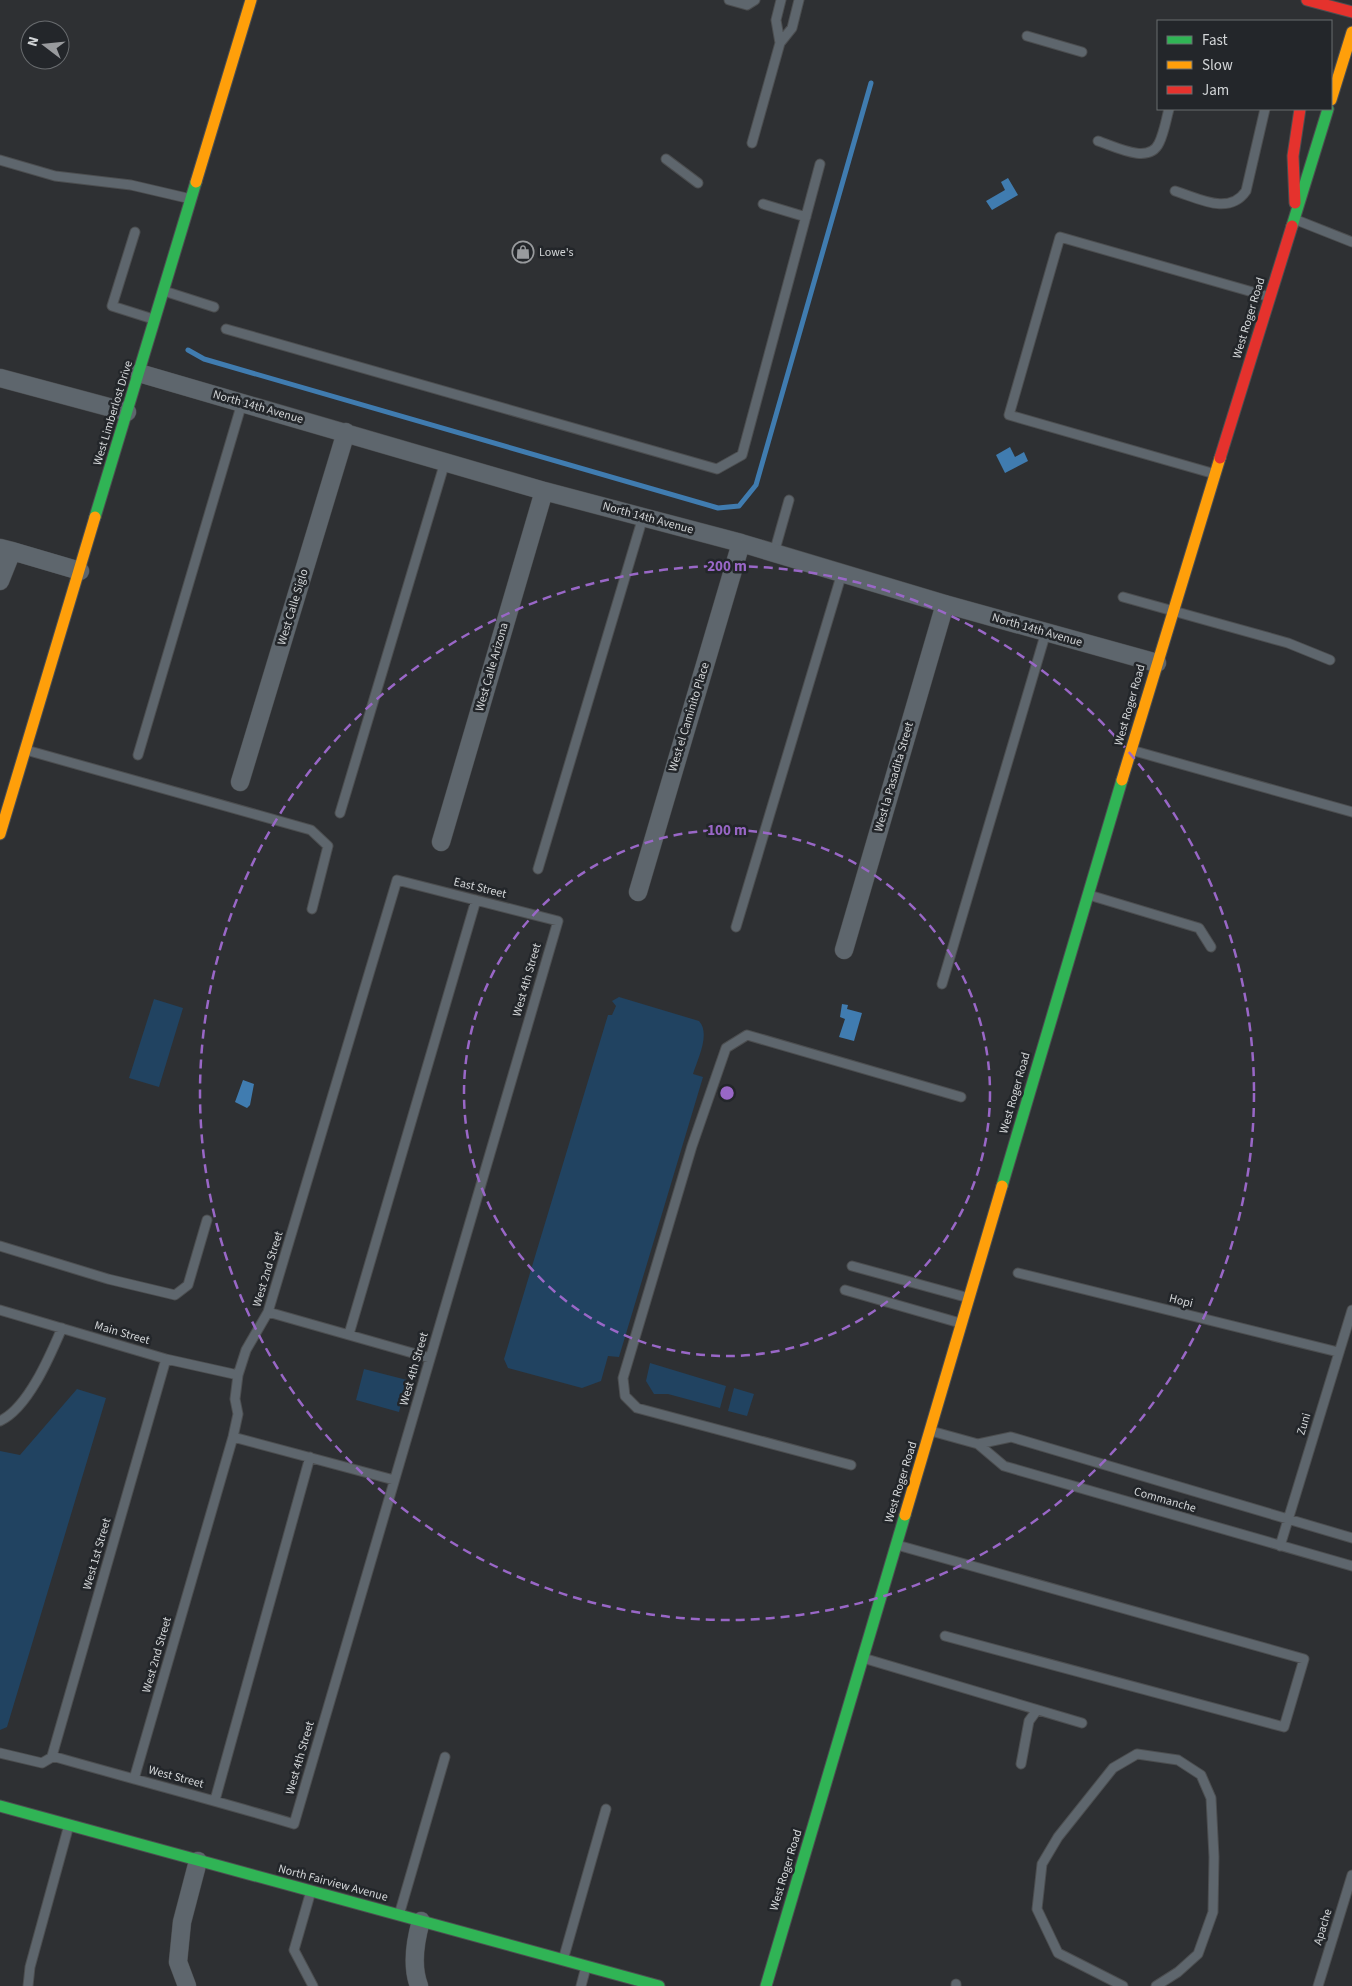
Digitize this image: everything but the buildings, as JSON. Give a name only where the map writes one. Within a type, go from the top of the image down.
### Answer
[{"type":"main road","name":"West Limberlost Drive","points":[[0,834],[251,0]]},
{"type":"main road","points":[[1307,0],[1325,7],[1352,12]]},
{"type":"main road","points":[[1332,97],[1352,32]]},
{"type":"main road","name":"West Roger Road","points":[[1295,214],[1290,179],[1294,136],[1300,110]]},
{"type":"main road","name":"West Roger Road","points":[[766,1986],[1157,663],[1328,110]]},
{"type":"main road","name":"North Fairview Avenue","points":[[0,1806],[659,1986]]},
{"type":"street","name":"North 14th Avenue","points":[[139,374],[346,432],[544,491],[741,543],[945,604],[1157,663]]},
{"type":"street","points":[[0,378],[127,412]]},
{"type":"street","name":"West Calle Siglo","points":[[240,782],[346,432]]},
{"type":"street","name":"West Calle Arizona","points":[[441,842],[544,491]]},
{"type":"street","name":"West el Caminito Place","points":[[638,892],[741,543]]},
{"type":"street","points":[[0,581],[6,550],[80,571]]},
{"type":"street","name":"West la Pasadita Street","points":[[844,950],[945,604]]},
{"type":"street","points":[[187,1986],[178,1962],[182,1922],[198,1861]]},
{"type":"street","points":[[419,1986],[416,1978],[414,1946],[421,1921]]},
{"type":"lane","points":[[729,0],[747,5],[755,0]]},
{"type":"lane","points":[[780,44],[776,20],[781,0]]},
{"type":"lane","points":[[752,143],[780,44],[792,28],[799,0]]},
{"type":"lane","points":[[1027,36],[1082,52]]},
{"type":"lane","points":[[1098,141],[1141,154],[1154,150],[1159,143],[1169,110]]},
{"type":"lane","points":[[1175,191],[1219,205],[1231,204],[1240,199],[1246,191],[1265,110]]},
{"type":"lane","points":[[666,159],[698,183]]},
{"type":"lane","points":[[0,160],[55,176],[131,185],[191,199]]},
{"type":"lane","points":[[226,328],[717,469],[742,455],[820,164]]},
{"type":"lane","points":[[763,204],[806,217]]},
{"type":"lane","points":[[1295,214],[1352,242]]},
{"type":"lane","points":[[135,232],[112,306],[155,320]]},
{"type":"lane","points":[[1215,474],[1010,415],[1060,237],[1270,297]]},
{"type":"lane","points":[[164,291],[214,307]]},
{"type":"lane","points":[[138,755],[242,403]]},
{"type":"lane","points":[[340,813],[445,462]]},
{"type":"lane","points":[[774,553],[789,500]]},
{"type":"lane","points":[[538,869],[642,517]]},
{"type":"lane","points":[[736,927],[842,573]]},
{"type":"lane","points":[[1123,597],[1288,643],[1330,660]]},
{"type":"lane","points":[[942,984],[1046,632]]},
{"type":"lane","points":[[26,750],[311,830],[328,846],[312,909]]},
{"type":"lane","points":[[1131,750],[1352,812]]},
{"type":"lane","name":"East Street","points":[[397,880],[558,921]]},
{"type":"lane","name":"West 2nd Street","points":[[134,1779],[233,1437],[238,1414],[235,1399],[238,1375],[246,1350],[268,1312],[397,880]]},
{"type":"lane","points":[[1088,895],[1199,928],[1211,947]]},
{"type":"lane","points":[[349,1334],[476,900]]},
{"type":"lane","name":"West 4th Street","points":[[294,1824],[558,921]]},
{"type":"lane","points":[[851,1465],[637,1408],[625,1396],[623,1378],[692,1146],[726,1048],[748,1034],[961,1097]]},
{"type":"lane","points":[[0,1246],[168,1296],[175,1295],[188,1285],[207,1220]]},
{"type":"lane","points":[[852,1266],[969,1298]]},
{"type":"lane","name":"Hopi","points":[[1018,1274],[1338,1352]]},
{"type":"lane","points":[[845,1290],[962,1324]]},
{"type":"lane","name":"Main Street","points":[[0,1310],[166,1359],[238,1375]]},
{"type":"lane","name":"Zuni","points":[[1280,1546],[1352,1310]]},
{"type":"lane","points":[[268,1312],[430,1358]]},
{"type":"lane","points":[[0,1421],[7,1418],[29,1392],[42,1371],[62,1328]]},
{"type":"lane","name":"West 1st Street","points":[[53,1756],[166,1359]]},
{"type":"lane","name":"Commanche","points":[[930,1431],[978,1444],[1004,1466],[1352,1566]]},
{"type":"lane","points":[[233,1437],[394,1480]]},
{"type":"lane","name":"Commanche","points":[[978,1444],[1011,1437],[1352,1538]]},
{"type":"lane","points":[[215,1800],[310,1457]]},
{"type":"lane","points":[[896,1544],[1304,1659],[1284,1727],[945,1636]]},
{"type":"lane","points":[[863,1658],[1082,1724]]},
{"type":"lane","points":[[1021,1764],[1029,1721],[1037,1710]]},
{"type":"lane","points":[[0,1753],[42,1763],[53,1756]]},
{"type":"lane","points":[[1123,1986],[1058,1953],[1037,1909],[1042,1864],[1058,1837],[1113,1768],[1137,1754],[1178,1760],[1201,1775],[1211,1798],[1214,1857],[1213,1912],[1198,1954],[1178,1972],[1156,1986]]},
{"type":"lane","name":"West Street","points":[[53,1756],[215,1800],[294,1824]]},
{"type":"lane","points":[[399,1915],[445,1757]]},
{"type":"lane","points":[[563,1960],[606,1809]]},
{"type":"lane","points":[[28,1986],[30,1967],[69,1825]]},
{"type":"lane","name":"Apache","points":[[1318,1986],[1352,1875]]},
{"type":"lane","points":[[311,1891],[294,1950],[313,1986]]},
{"type":"lane","points":[[581,1986],[587,1966]]},
{"type":"shaded area","points":[[1008,178],[1018,195],[992,210],[986,201],[1005,190],[1001,182]]},
{"type":"shaded area","points":[[1010,447],[1015,457],[1024,452],[1028,461],[1005,473],[996,455]]},
{"type":"shaded area","points":[[619,997],[699,1021],[704,1033],[700,1055],[693,1074],[703,1077],[619,1357],[608,1356],[601,1381],[582,1388],[508,1368],[504,1359],[608,1015],[612,1015],[616,1006],[612,1001]]},
{"type":"shaded area","points":[[154,999],[183,1008],[159,1087],[129,1078]]},
{"type":"shaded area","points":[[842,1004],[848,1005],[847,1009],[862,1013],[854,1041],[839,1037],[845,1019],[840,1017]]},
{"type":"shaded area","points":[[243,1080],[254,1084],[250,1105],[247,1108],[235,1102]]},
{"type":"shaded area","points":[[650,1363],[726,1386],[720,1408],[668,1394],[654,1394],[646,1381]]},
{"type":"shaded area","points":[[364,1369],[407,1380],[399,1412],[356,1400]]},
{"type":"shaded area","points":[[734,1388],[754,1394],[747,1416],[728,1411]]},
{"type":"shaded area","points":[[77,1389],[106,1398],[7,1727],[0,1730],[0,1451],[20,1455]]},
{"type":"waterway","points":[[188,350],[204,359],[718,508],[739,506],[756,485],[871,83]]},
{"type":"traffic: fast","points":[[1292,226],[1328,110]]},
{"type":"traffic: fast","points":[[95,517],[196,182]]},
{"type":"traffic: fast","points":[[1002,1186],[1122,780]]},
{"type":"traffic: fast","points":[[766,1986],[905,1515]]},
{"type":"traffic: fast","points":[[0,1806],[659,1986]]},
{"type":"traffic: slow","points":[[196,182],[251,0]]},
{"type":"traffic: slow","points":[[1332,97],[1352,32]]},
{"type":"traffic: slow","points":[[1122,780],[1220,458]]},
{"type":"traffic: slow","points":[[0,834],[95,517]]},
{"type":"traffic: slow","points":[[905,1515],[1002,1186]]},
{"type":"traffic: jam","points":[[1307,0],[1352,12]]},
{"type":"traffic: jam","points":[[1295,203],[1293,156],[1300,110]]},
{"type":"traffic: jam","points":[[1220,458],[1292,226]]},
{"type":"place","name":"Lowe's","points":[[523,252]]}]
